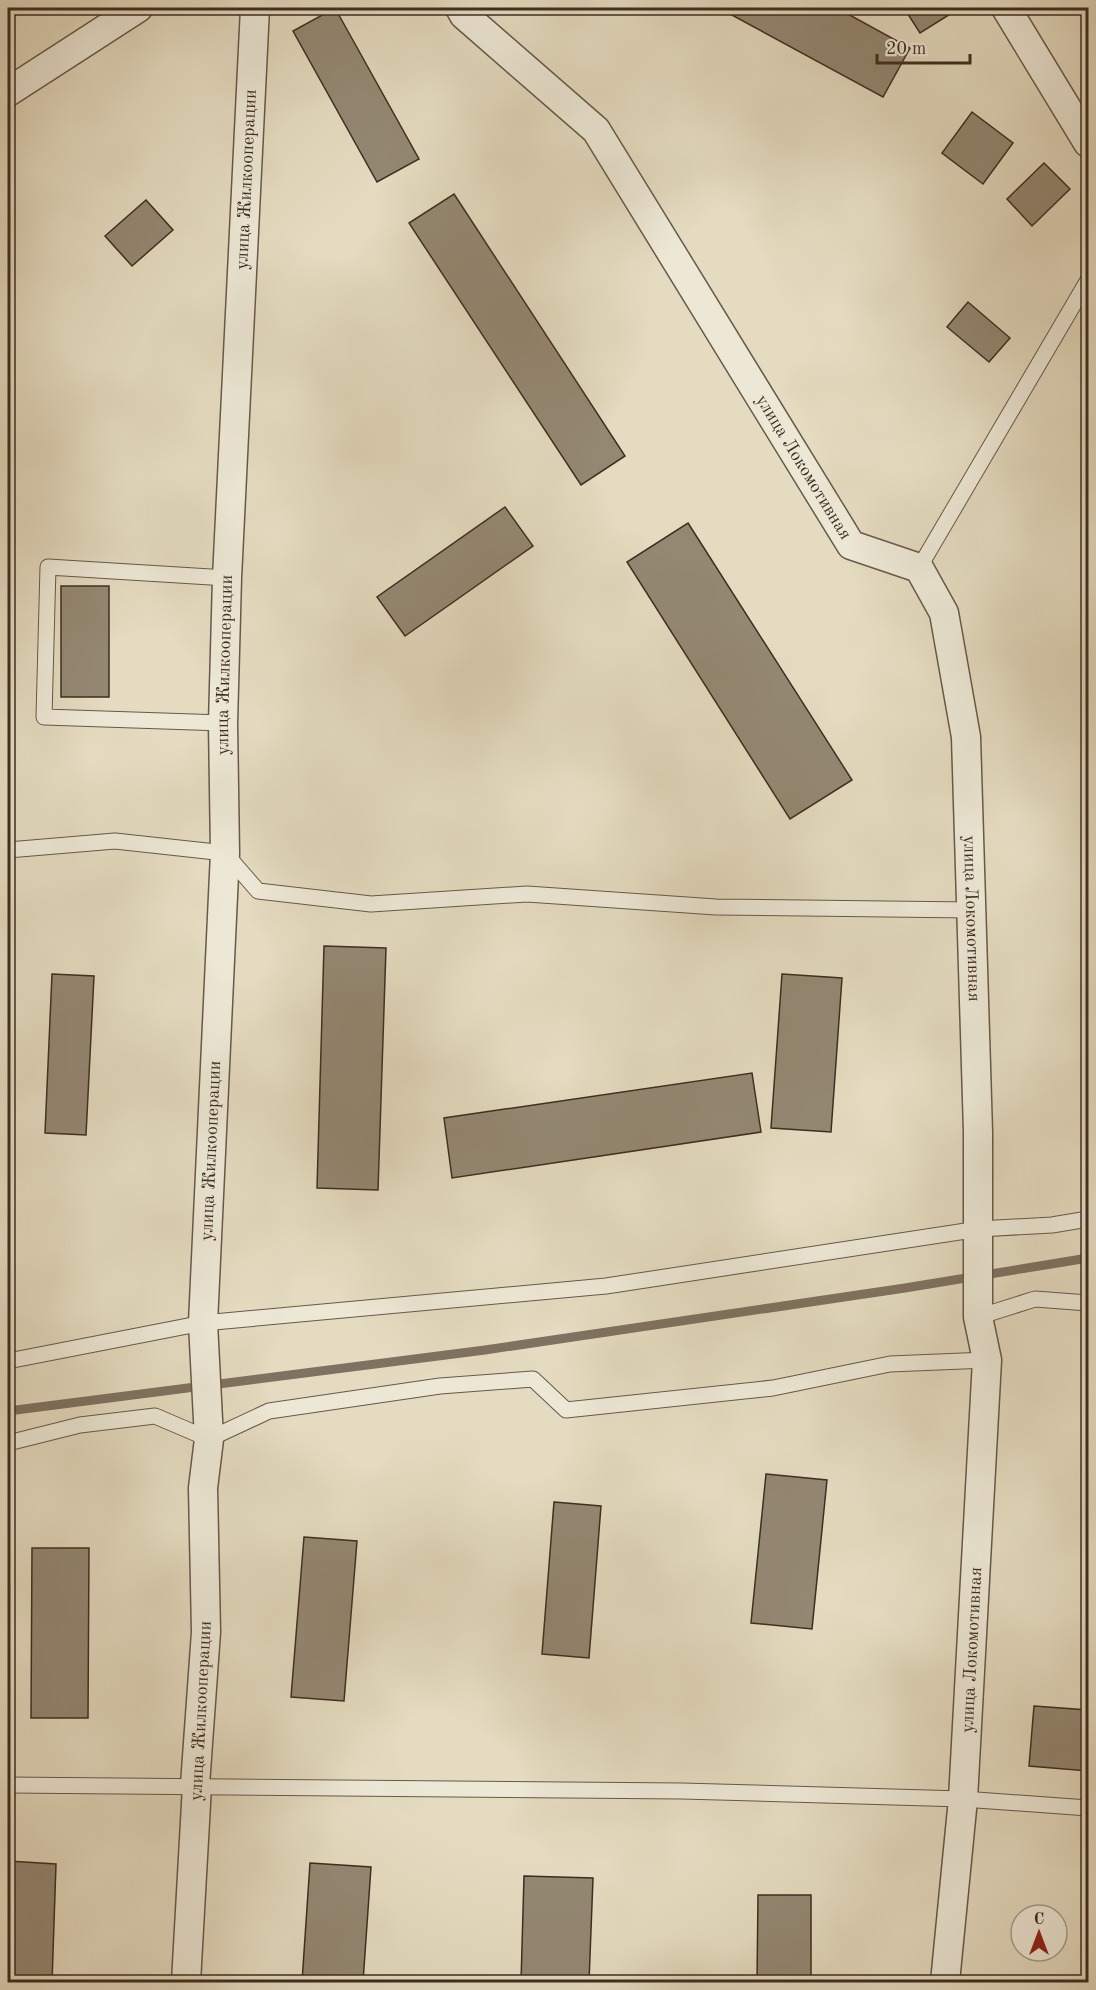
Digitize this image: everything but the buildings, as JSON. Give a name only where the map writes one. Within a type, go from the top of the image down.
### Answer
[{"type":"street","points":[[8,92],[138,8]]},
{"type":"street","name":"улица Жилкооперации","points":[[186,1983],[197,1786],[195,1785],[206,1632],[203,1488],[209,1439],[203,1323],[225,853],[223,723],[227,578],[255,8]]},
{"type":"street","name":"улица Локомотивная","points":[[460,8],[465,15],[596,130],[850,545],[919,568],[944,613],[966,737],[978,1132],[978,1317],[987,1360],[963,1799],[945,1983]]},
{"type":"street","points":[[1006,8],[1089,143]]},
{"type":"lane","points":[[919,568],[1089,280]]},
{"type":"lane","points":[[223,723],[44,717],[48,567],[227,578]]},
{"type":"lane","points":[[8,850],[115,841],[225,853],[258,891],[371,904],[527,894],[716,907],[971,910]]},
{"type":"lane","points":[[8,1361],[203,1323],[606,1286],[979,1229],[1052,1226],[1089,1219]]},
{"type":"lane","points":[[978,1317],[1035,1299],[1089,1303]]},
{"type":"lane","points":[[8,1443],[80,1425],[155,1416],[209,1439],[269,1411],[440,1386],[533,1380],[566,1410],[772,1388],[890,1364],[987,1360]]},
{"type":"lane","points":[[8,1785],[682,1791],[963,1799],[1089,1808]]},
{"type":"waterway","points":[[8,1411],[485,1350],[905,1288],[1088,1258]]}]
